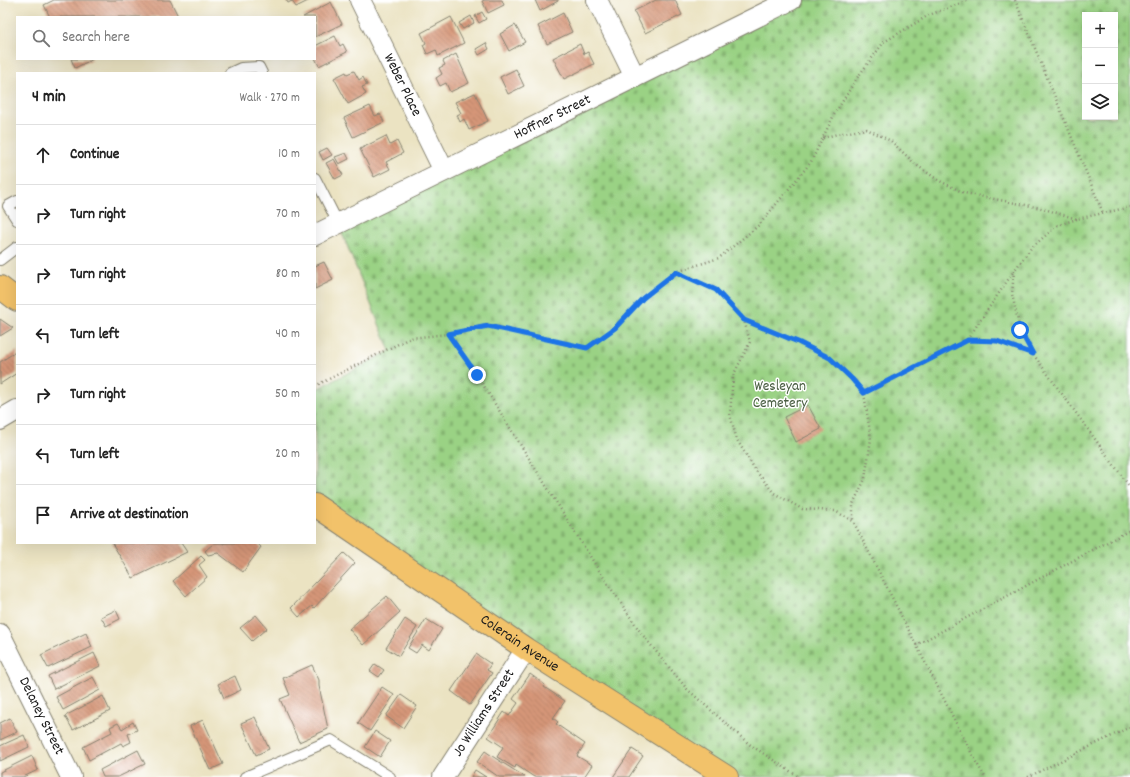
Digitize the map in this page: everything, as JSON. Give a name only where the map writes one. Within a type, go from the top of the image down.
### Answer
[{"type":"main road","points":[[0,286],[16,299]]},
{"type":"main road","name":"Colerain Avenue","points":[[316,506],[526,649],[727,777]]},
{"type":"street","name":"Weber Place","points":[[360,0],[444,171]]},
{"type":"street","points":[[597,0],[635,77]]},
{"type":"street","name":"Hoffner Street","points":[[316,234],[791,0]]},
{"type":"street","points":[[0,420],[16,411]]},
{"type":"street","name":"Delaney Street","points":[[0,634],[71,777]]},
{"type":"street","name":"Jo Williams Street","points":[[443,777],[526,649]]},
{"type":"lane","points":[[232,72],[241,68],[259,67],[262,72]]},
{"type":"lane","points":[[316,180],[338,223]]},
{"type":"lane","points":[[16,201],[8,206],[16,218]]},
{"type":"lane","points":[[0,260],[16,248]]},
{"type":"lane","points":[[245,777],[332,740],[390,777]]},
{"type":"path","points":[[316,385],[410,338],[448,334],[488,326],[587,348],[615,328],[643,298],[676,272],[719,258],[759,225],[811,162],[834,115],[884,42],[929,16],[969,0]]},
{"type":"path","points":[[1014,0],[1103,213]]},
{"type":"path","points":[[822,138],[867,129],[891,141],[915,164],[938,180],[964,193],[1041,208],[1077,219]]},
{"type":"path","points":[[968,340],[1031,248],[1058,224],[1130,207]]},
{"type":"path","points":[[1014,271],[1012,294],[1020,330],[1033,354],[1130,487]]},
{"type":"path","points":[[676,272],[716,290],[744,320],[798,342],[830,358],[864,393],[872,439],[865,479],[853,504],[853,521],[985,777]]},
{"type":"path","points":[[744,320],[750,342],[732,376],[730,416],[737,440],[756,471],[774,493],[802,509],[835,511],[853,521]]},
{"type":"path","points":[[448,334],[477,375],[598,569],[641,633],[687,689],[749,744],[799,777]]},
{"type":"path","points":[[864,393],[968,340],[997,341],[1033,354]]},
{"type":"path","points":[[916,644],[1130,530]]},
{"type":"path","points":[[1028,777],[1130,727]]},
{"type":"green space","name":"Wesleyan Cemetery","points":[[791,0],[1130,0],[1130,777],[727,777],[316,506],[316,389],[390,351],[338,223]]},
{"type":"building","points":[[54,0],[170,0],[178,16],[50,16],[44,5]]},
{"type":"building","points":[[286,0],[310,0],[296,7],[292,1],[288,3]]},
{"type":"building","points":[[502,0],[504,5],[488,13],[482,1]]},
{"type":"building","points":[[535,0],[558,0],[558,1],[540,11]]},
{"type":"building","points":[[656,0],[675,0],[682,15],[645,33],[634,11]]},
{"type":"building","points":[[331,2],[342,24],[316,37],[316,16],[305,16]]},
{"type":"building","points":[[482,12],[486,19],[479,23],[475,16]]},
{"type":"building","points":[[563,13],[572,32],[547,44],[538,26]]},
{"type":"building","points":[[471,16],[474,23],[463,29],[459,23]]},
{"type":"building","points":[[451,17],[464,43],[438,56],[436,50],[427,54],[423,45],[426,43],[421,33]]},
{"type":"building","points":[[515,25],[525,42],[509,51],[500,34]]},
{"type":"building","points":[[335,36],[340,46],[343,44],[347,52],[319,66],[316,60],[316,46]]},
{"type":"building","points":[[486,43],[489,49],[479,55],[476,49]]},
{"type":"building","points":[[580,44],[584,54],[588,52],[594,64],[564,79],[553,58]]},
{"type":"building","points":[[456,54],[469,83],[450,92],[446,83],[440,86],[436,78],[442,74],[439,68],[445,65],[443,61]]},
{"type":"building","points":[[71,60],[91,60],[75,68]]},
{"type":"building","points":[[516,69],[524,86],[508,94],[500,77]]},
{"type":"building","points":[[354,71],[359,80],[363,77],[367,85],[362,87],[366,94],[348,104],[334,78],[346,72],[347,74]]},
{"type":"building","points":[[475,93],[488,121],[469,130],[464,119],[460,122],[457,115],[461,113],[455,102]]},
{"type":"building","points":[[370,106],[375,116],[380,114],[384,122],[353,137],[344,118]]},
{"type":"building","points":[[386,136],[390,145],[397,141],[403,153],[386,162],[390,169],[374,177],[360,149]]},
{"type":"building","points":[[327,148],[332,155],[323,160],[319,152]]},
{"type":"building","points":[[346,153],[349,159],[339,164],[335,157]]},
{"type":"building","points":[[334,159],[343,175],[335,179],[326,163]]},
{"type":"building","points":[[324,262],[333,280],[316,288],[316,266]]},
{"type":"building","points":[[0,319],[13,328],[0,336]]},
{"type":"building","points":[[16,352],[16,374],[0,384],[0,362]]},
{"type":"building","points":[[808,405],[821,429],[796,442],[784,417]]},
{"type":"building","points":[[113,544],[182,544],[187,552],[133,578]]},
{"type":"building","points":[[213,544],[258,544],[261,547],[243,572],[218,553],[208,555],[205,551]]},
{"type":"building","points":[[344,553],[355,563],[314,608],[312,606],[299,617],[291,608]]},
{"type":"building","points":[[201,556],[205,560],[199,565],[207,577],[186,596],[173,581]]},
{"type":"building","points":[[387,596],[400,612],[363,645],[349,629]]},
{"type":"building","points":[[116,610],[120,619],[106,626],[101,617]]},
{"type":"building","points":[[256,615],[267,628],[252,641],[240,628]]},
{"type":"building","points":[[405,619],[417,627],[399,656],[386,648]]},
{"type":"building","points":[[426,619],[442,629],[429,650],[422,645],[416,653],[408,648]]},
{"type":"building","points":[[86,633],[92,647],[48,668],[41,655]]},
{"type":"building","points":[[94,653],[100,666],[54,689],[48,676]]},
{"type":"building","points":[[476,654],[491,664],[487,670],[492,673],[470,705],[451,691]]},
{"type":"building","points":[[375,664],[384,670],[379,677],[370,671]]},
{"type":"building","points":[[312,665],[319,680],[328,729],[299,742],[280,699],[290,695],[283,678]]},
{"type":"building","points":[[530,674],[545,685],[544,687],[565,701],[553,718],[558,722],[556,724],[585,744],[577,756],[592,765],[584,777],[534,777],[516,765],[515,768],[497,757],[503,747],[488,737],[504,712],[509,716],[518,703],[513,699]]},
{"type":"building","points":[[235,676],[241,690],[224,698],[218,684]]},
{"type":"building","points":[[93,677],[100,690],[63,710],[56,697]]},
{"type":"building","points":[[382,687],[394,695],[370,731],[358,723]]},
{"type":"building","points":[[401,695],[417,706],[403,728],[386,716]]},
{"type":"building","points":[[103,696],[110,711],[73,730],[65,716]]},
{"type":"building","points":[[255,717],[269,749],[256,755],[241,723]]},
{"type":"building","points":[[10,718],[17,732],[0,740],[0,723]]},
{"type":"building","points":[[203,720],[223,764],[210,770],[190,726]]},
{"type":"building","points":[[133,722],[137,730],[128,734],[131,742],[123,746],[121,743],[89,760],[83,747],[112,732],[110,727],[118,723],[122,729]]},
{"type":"building","points":[[375,731],[390,741],[380,757],[365,747]]},
{"type":"building","points":[[24,735],[29,747],[0,761],[0,746]]},
{"type":"building","points":[[632,749],[643,756],[629,777],[613,777]]},
{"type":"building","points":[[138,750],[145,764],[118,777],[103,777],[100,770]]},
{"type":"building","points":[[485,751],[525,777],[499,777],[477,762]]},
{"type":"building","points":[[32,756],[38,770],[23,777],[0,777],[0,772]]},
{"type":"building","points":[[475,770],[486,777],[471,777]]},
{"type":"route","points":[[477,375],[448,334],[488,326],[587,348],[615,328],[643,298],[676,272],[716,290],[744,320],[798,342],[830,358],[864,393],[968,340],[997,341],[1033,354],[1020,330]]}]
